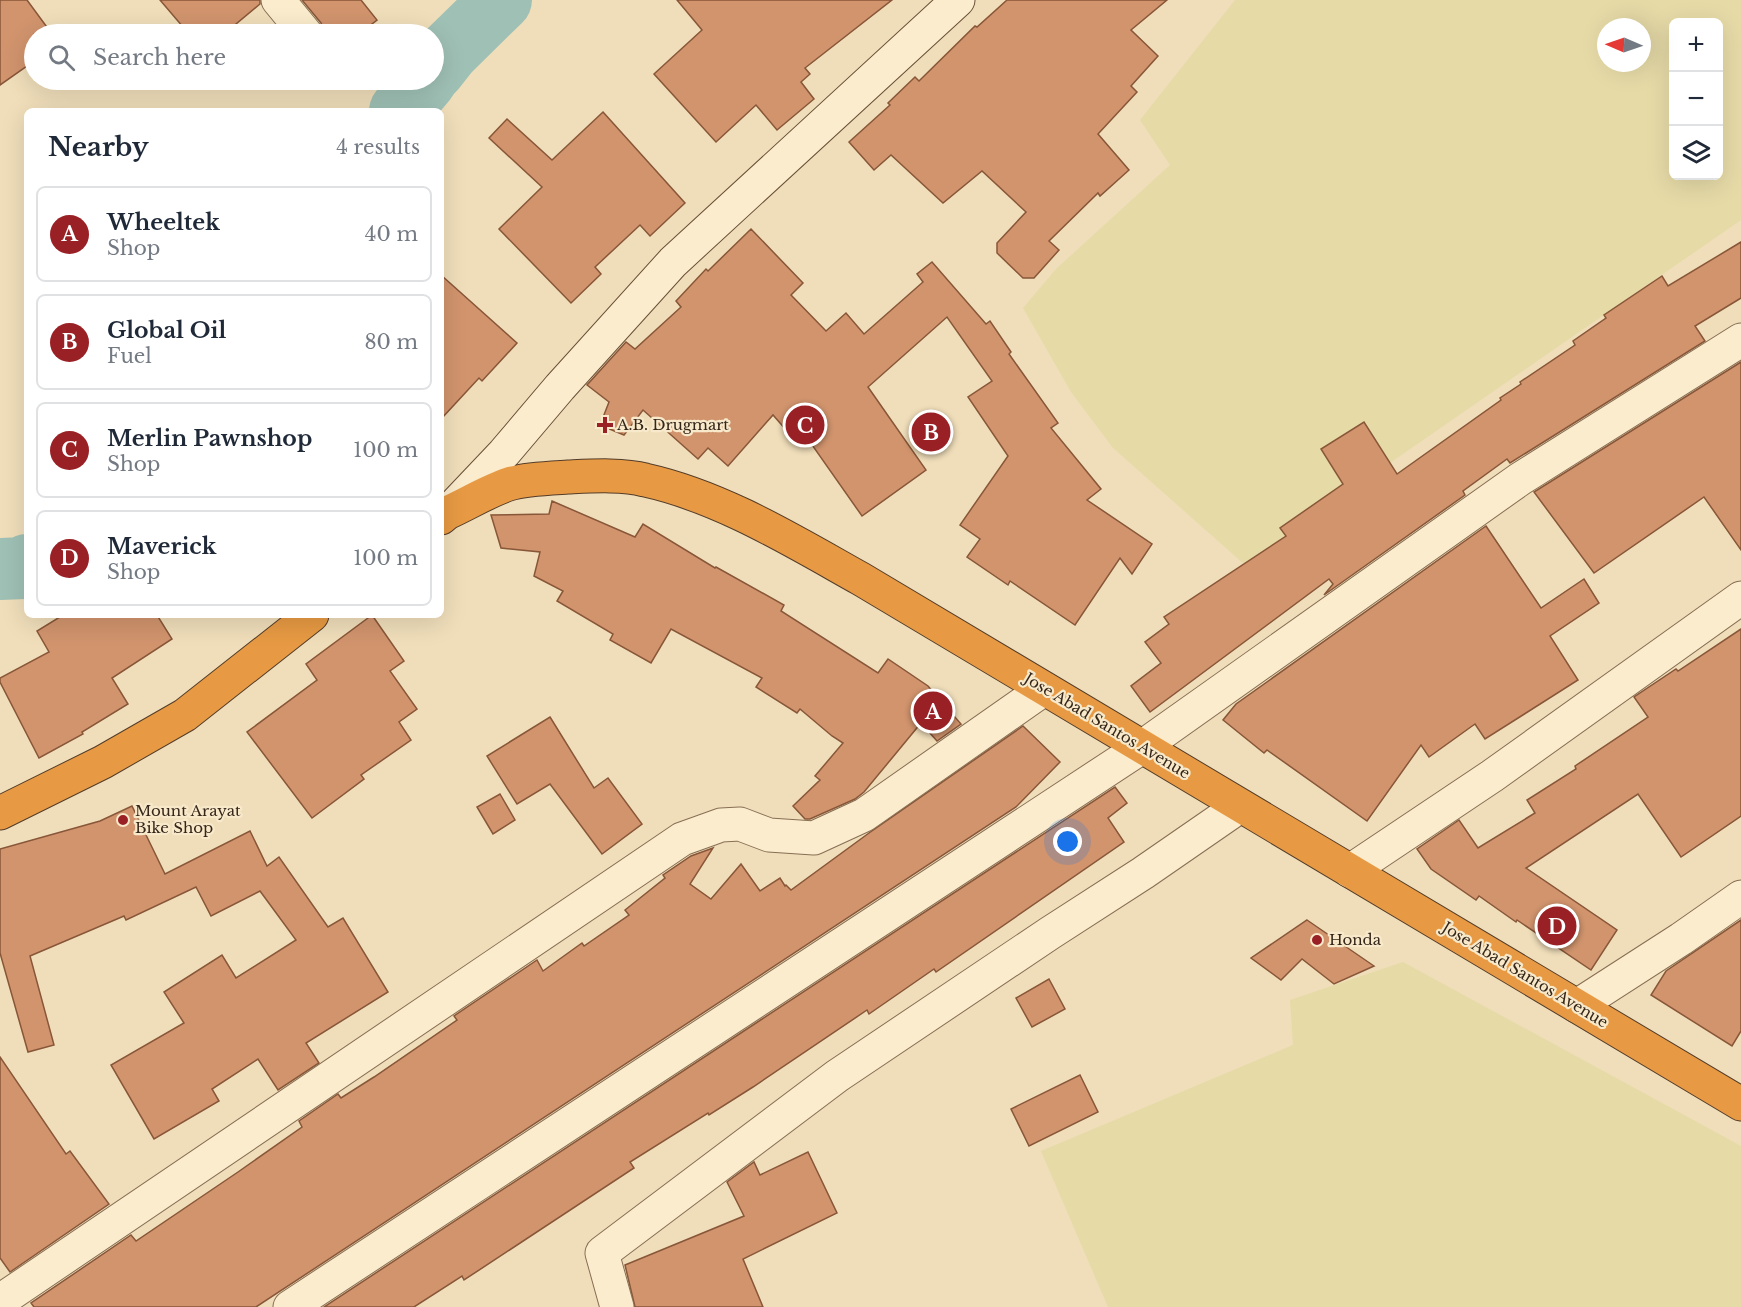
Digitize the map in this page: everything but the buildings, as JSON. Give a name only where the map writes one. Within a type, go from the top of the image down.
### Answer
[{"type":"highway","name":"Jose Abad Santos Avenue","points":[[444,515],[510,483],[595,476],[644,479],[688,493],[742,515],[795,542],[1741,1104]]},
{"type":"highway","points":[[0,813],[103,762],[186,715],[308,618]]},
{"type":"street","points":[[278,0],[298,24]]},
{"type":"street","points":[[444,515],[504,453],[673,262],[958,0]]},
{"type":"street","points":[[290,1307],[1142,747],[1520,478],[1741,340]]},
{"type":"street","points":[[1350,871],[1492,776],[1741,598]]},
{"type":"street","points":[[0,1301],[682,839],[721,825],[740,824],[769,835],[814,838],[864,815],[1044,689]]},
{"type":"street","points":[[618,1307],[602,1253],[837,1076],[1240,806]]},
{"type":"street","points":[[1577,1006],[1741,897]]},
{"type":"shaded area","points":[[1235,0],[1741,0],[1741,220],[1244,564],[1113,448],[1071,392],[1023,308],[1056,269],[1170,165],[1140,120]]},
{"type":"shaded area","points":[[1403,962],[1741,1146],[1741,1307],[1108,1307],[1041,1151],[1293,1045],[1290,1000]]},
{"type":"waterway","points":[[444,57],[501,0]]},
{"type":"waterway","points":[[403,108],[418,90]]},
{"type":"waterway","points":[[0,569],[24,568]]},
{"type":"place","name":"A.B. Drugmart","points":[[605,425]]},
{"type":"place","name":"Merlin Pawnshop","points":[[805,425]]},
{"type":"place","name":"Global Oil","points":[[931,432]]},
{"type":"place","name":"Wheeltek","points":[[933,711]]},
{"type":"place","name":"Mount Arayat Bike Shop","points":[[123,820]]},
{"type":"place","name":"Maverick","points":[[1557,926]]},
{"type":"place","name":"Honda","points":[[1317,940]]}]
